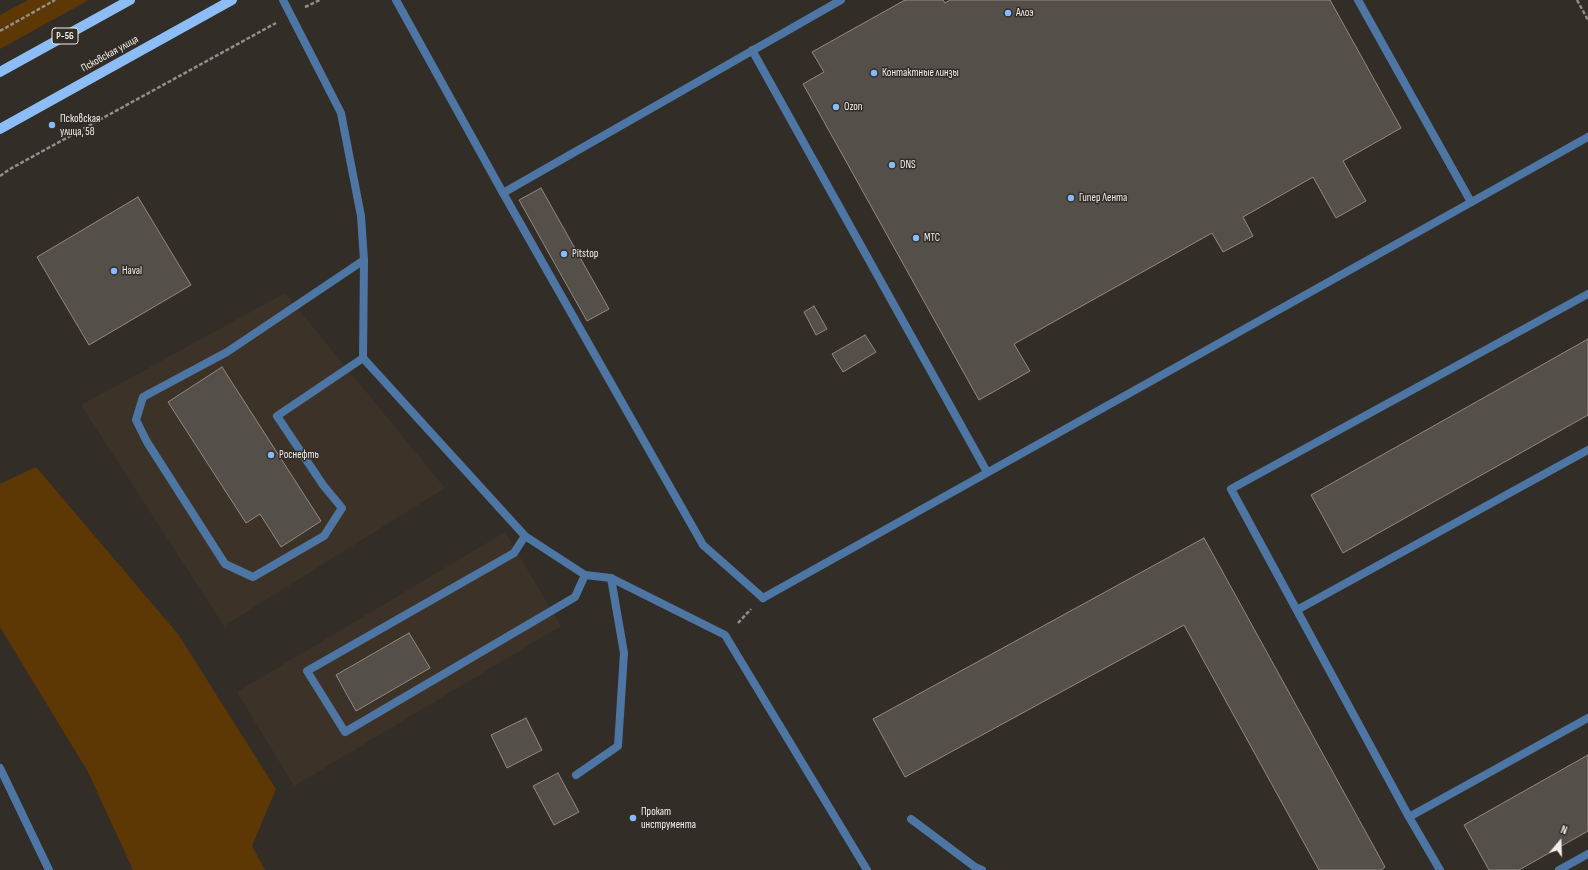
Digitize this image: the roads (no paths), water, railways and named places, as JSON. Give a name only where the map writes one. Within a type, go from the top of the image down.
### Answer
[{"type":"main road","name":"Р-56","points":[[0,72],[130,0]]},
{"type":"main road","name":"Псковская улица","points":[[0,129],[232,0]]},
{"type":"street","points":[[283,0],[341,113],[361,216],[364,260],[362,358],[525,536],[585,575],[611,578],[725,636],[867,870]]},
{"type":"street","points":[[396,0],[503,193],[703,544],[763,598],[986,472],[1588,137]]},
{"type":"street","points":[[503,193],[841,0]]},
{"type":"street","points":[[1358,0],[1471,202]]},
{"type":"street","points":[[752,50],[986,472]]},
{"type":"street","points":[[362,358],[277,416],[323,485],[342,508],[324,536],[253,577],[225,564],[147,442],[136,420],[143,398],[227,352],[364,260]]},
{"type":"street","points":[[1440,870],[1409,817],[1232,490],[1588,294]]},
{"type":"street","points":[[1297,610],[1588,450]]},
{"type":"street","points":[[525,536],[514,554],[306,670],[345,732],[575,597],[585,575]]},
{"type":"street","points":[[576,775],[618,746],[624,653],[611,578]]},
{"type":"street","points":[[1409,817],[1588,718]]},
{"type":"street","points":[[0,768],[3,782],[49,870]]},
{"type":"street","points":[[911,819],[975,867],[982,870]]},
{"type":"street","points":[[1559,870],[1588,854]]},
{"type":"place","name":"Алоэ","points":[[1008,13]]},
{"type":"place","name":"Контактные линзы","points":[[874,73]]},
{"type":"place","name":"Ozon","points":[[836,107]]},
{"type":"place","name":"Псковская улица, 58","points":[[52,125]]},
{"type":"place","name":"DNS","points":[[892,165]]},
{"type":"place","name":"Гипер Лента","points":[[1071,198]]},
{"type":"place","name":"МТС","points":[[916,238]]},
{"type":"place","name":"Pitstop","points":[[564,254]]},
{"type":"place","name":"Haval","points":[[114,271]]},
{"type":"place","name":"Роснефть","points":[[271,455]]},
{"type":"place","name":"Прокат инструмента","points":[[633,818]]}]
